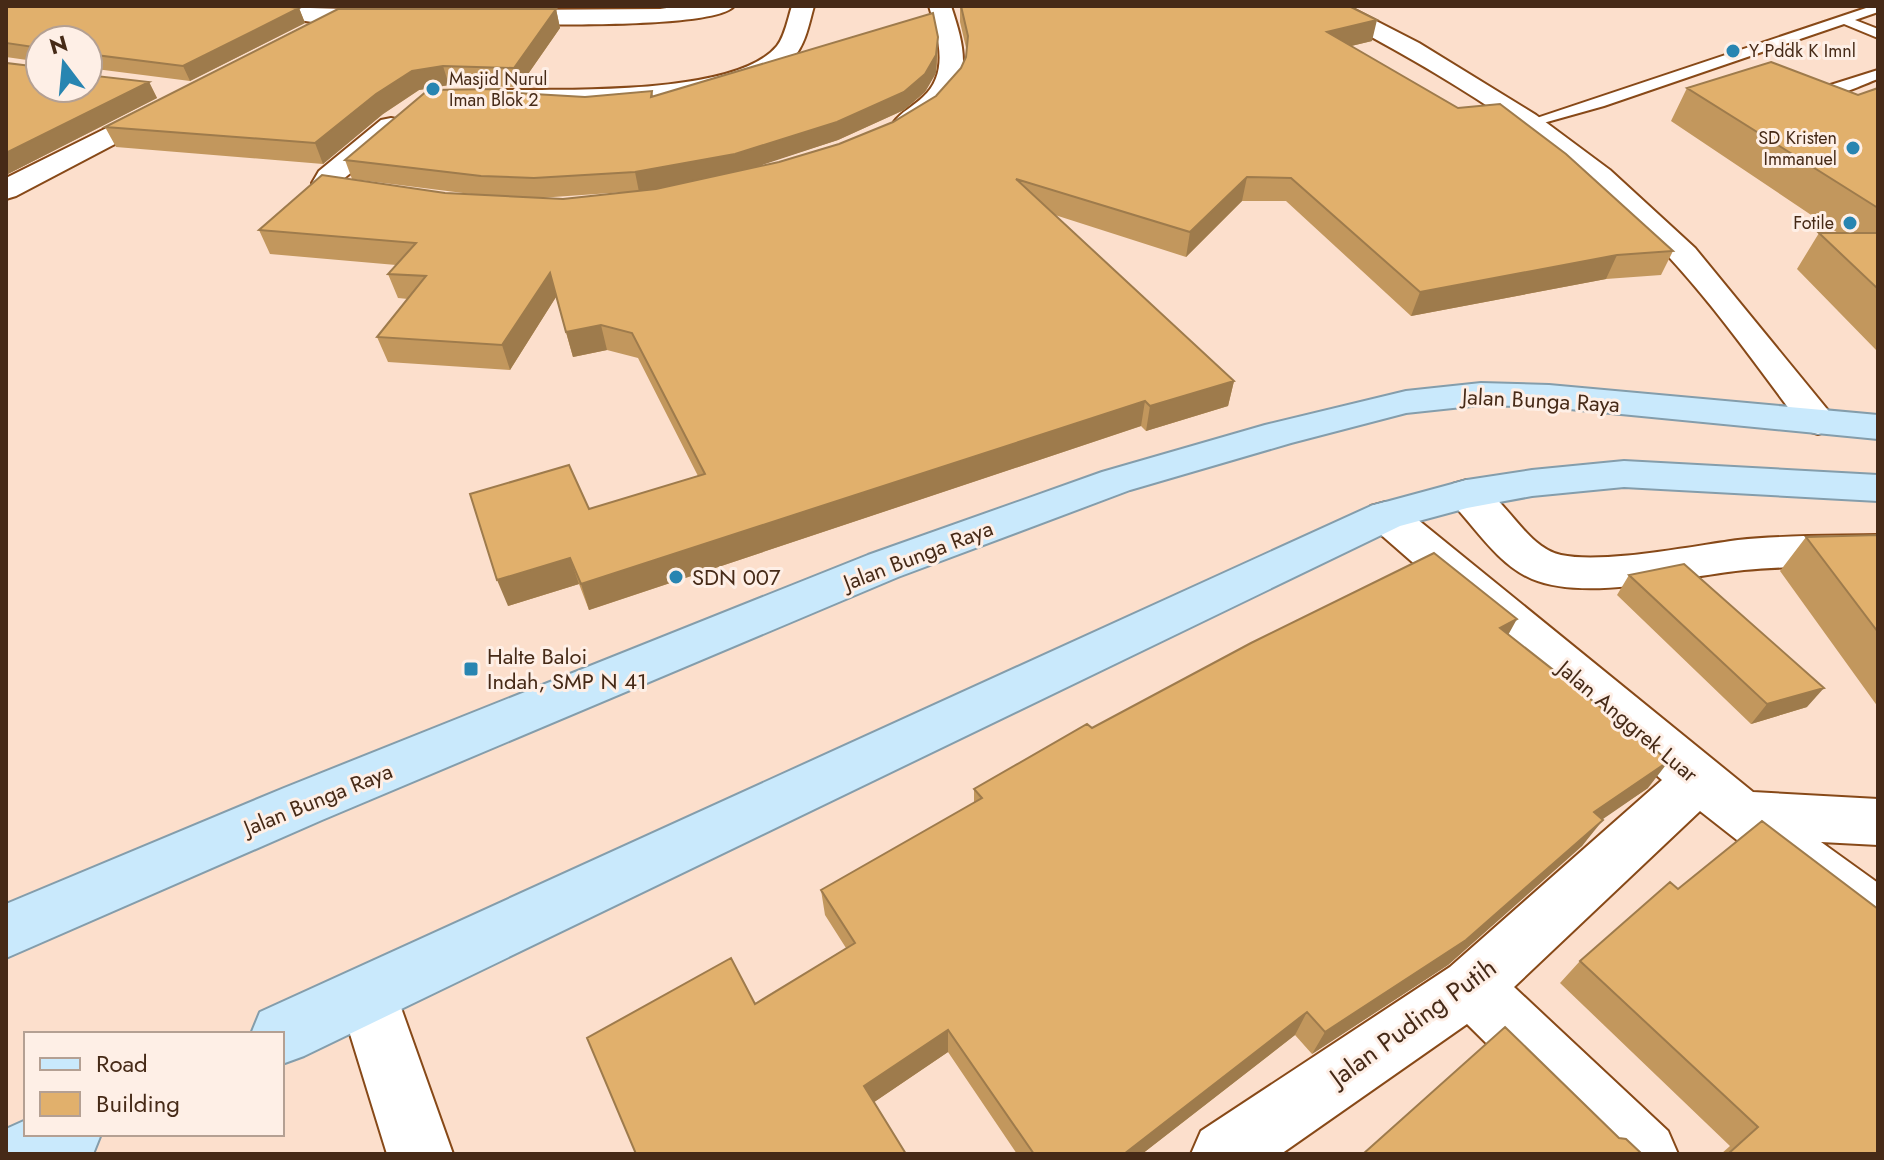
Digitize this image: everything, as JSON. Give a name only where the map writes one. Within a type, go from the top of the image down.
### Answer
[{"type":"main road","name":"Jalan Bunga Raya","points":[[6,931],[303,804],[883,566],[1116,481],[1264,438],[1406,402],[1481,394],[1549,396],[1878,427]]},
{"type":"main road","points":[[284,1033],[1386,516],[1467,494],[1532,483],[1624,474],[1878,488]]},
{"type":"main road","points":[[26,1154],[65,1136]]},
{"type":"street","points":[[251,6],[340,17],[403,17]]},
{"type":"street","points":[[481,17],[623,18],[660,16],[723,6]]},
{"type":"street","points":[[473,97],[666,91],[727,82],[753,73],[783,53],[792,40],[803,6]]},
{"type":"street","points":[[884,133],[931,107],[945,91],[952,75],[951,38],[940,6]]},
{"type":"street","points":[[1330,6],[1422,56],[1529,123],[1633,205],[1732,311],[1818,422]]},
{"type":"street","points":[[300,37],[340,17]]},
{"type":"street","points":[[8,188],[180,94],[149,86]]},
{"type":"street","points":[[402,197],[333,188],[327,183],[329,177],[414,107]]},
{"type":"street","points":[[1467,494],[1532,557],[1550,569],[1560,571],[1590,571],[1746,555],[1878,550]]},
{"type":"street","name":"Jalan Anggrek Luar","points":[[1386,516],[1698,780],[1878,916]]},
{"type":"street","name":"Jalan Puding Putih","points":[[1224,1154],[1471,987],[1698,780]]},
{"type":"street","points":[[1743,814],[1878,822]]},
{"type":"street","points":[[1471,987],[1645,1154]]},
{"type":"street","points":[[368,995],[420,1154]]},
{"type":"lane","points":[[1529,123],[1878,8]]},
{"type":"lane","points":[[1845,20],[1878,34]]},
{"type":"lane","points":[[1702,68],[1728,76]]},
{"type":"lane","points":[[1792,92],[1825,93],[1878,74]]},
{"type":"building","points":[[6,6],[299,8],[183,66],[104,56],[104,24],[24,24],[24,46],[6,43]]},
{"type":"building","points":[[961,6],[1349,6],[1377,20],[1327,32],[1458,108],[1500,104],[1566,154],[1673,251],[1617,255],[1420,292],[1291,178],[1247,177],[1190,232],[1016,179],[1234,381],[1150,406],[1145,401],[581,584],[570,558],[497,580],[470,494],[569,465],[589,509],[705,474],[632,333],[601,325],[566,332],[550,273],[502,345],[377,337],[426,276],[388,274],[416,243],[259,230],[322,175],[445,193],[563,199],[656,189],[779,162],[839,144],[893,122],[936,96],[961,68],[966,57],[968,36]]},
{"type":"building","points":[[338,9],[556,9],[514,68],[443,66],[412,71],[376,94],[315,143],[105,127]]},
{"type":"building","points":[[933,13],[938,37],[936,55],[925,74],[904,92],[837,122],[735,154],[635,172],[534,178],[481,176],[345,160],[428,90],[500,89],[498,92],[585,97],[652,91],[651,97]]},
{"type":"building","points":[[1771,62],[1858,95],[1878,88],[1878,208],[1687,88]]},
{"type":"building","points":[[6,63],[24,65],[24,104],[104,104],[104,77],[149,82],[6,153]]},
{"type":"building","points":[[1819,233],[1878,233],[1878,289]]},
{"type":"building","points":[[1878,535],[1878,632],[1806,537]]},
{"type":"building","points":[[1434,553],[1517,619],[1500,628],[1669,761],[1594,812],[1603,820],[1466,940],[1325,1032],[1307,1012],[1124,1154],[1034,1154],[948,1030],[864,1086],[906,1154],[636,1154],[587,1038],[731,958],[755,1004],[855,943],[821,890],[982,798],[974,789],[1087,724],[1092,728],[1251,643]]},
{"type":"building","points":[[1684,564],[1824,688],[1767,704],[1629,575]]},
{"type":"building","points":[[1762,821],[1878,909],[1878,1154],[1728,1154],[1758,1127],[1580,961],[1670,882],[1678,889]]},
{"type":"building","points":[[1505,1027],[1619,1138],[1626,1139],[1642,1154],[1363,1154]]},
{"type":"place","name":"Y Pddk K Imnl","points":[[1733,51]]},
{"type":"place","name":"Masjid Nurul Iman Blok 2","points":[[433,89]]},
{"type":"place","name":"SD Kristen Immanuel","points":[[1853,148]]},
{"type":"place","name":"Fotile","points":[[1850,223]]},
{"type":"place","name":"SDN 007","points":[[676,577]]},
{"type":"place","name":"Halte Baloi Indah, SMP N 41","points":[[471,669]]}]
